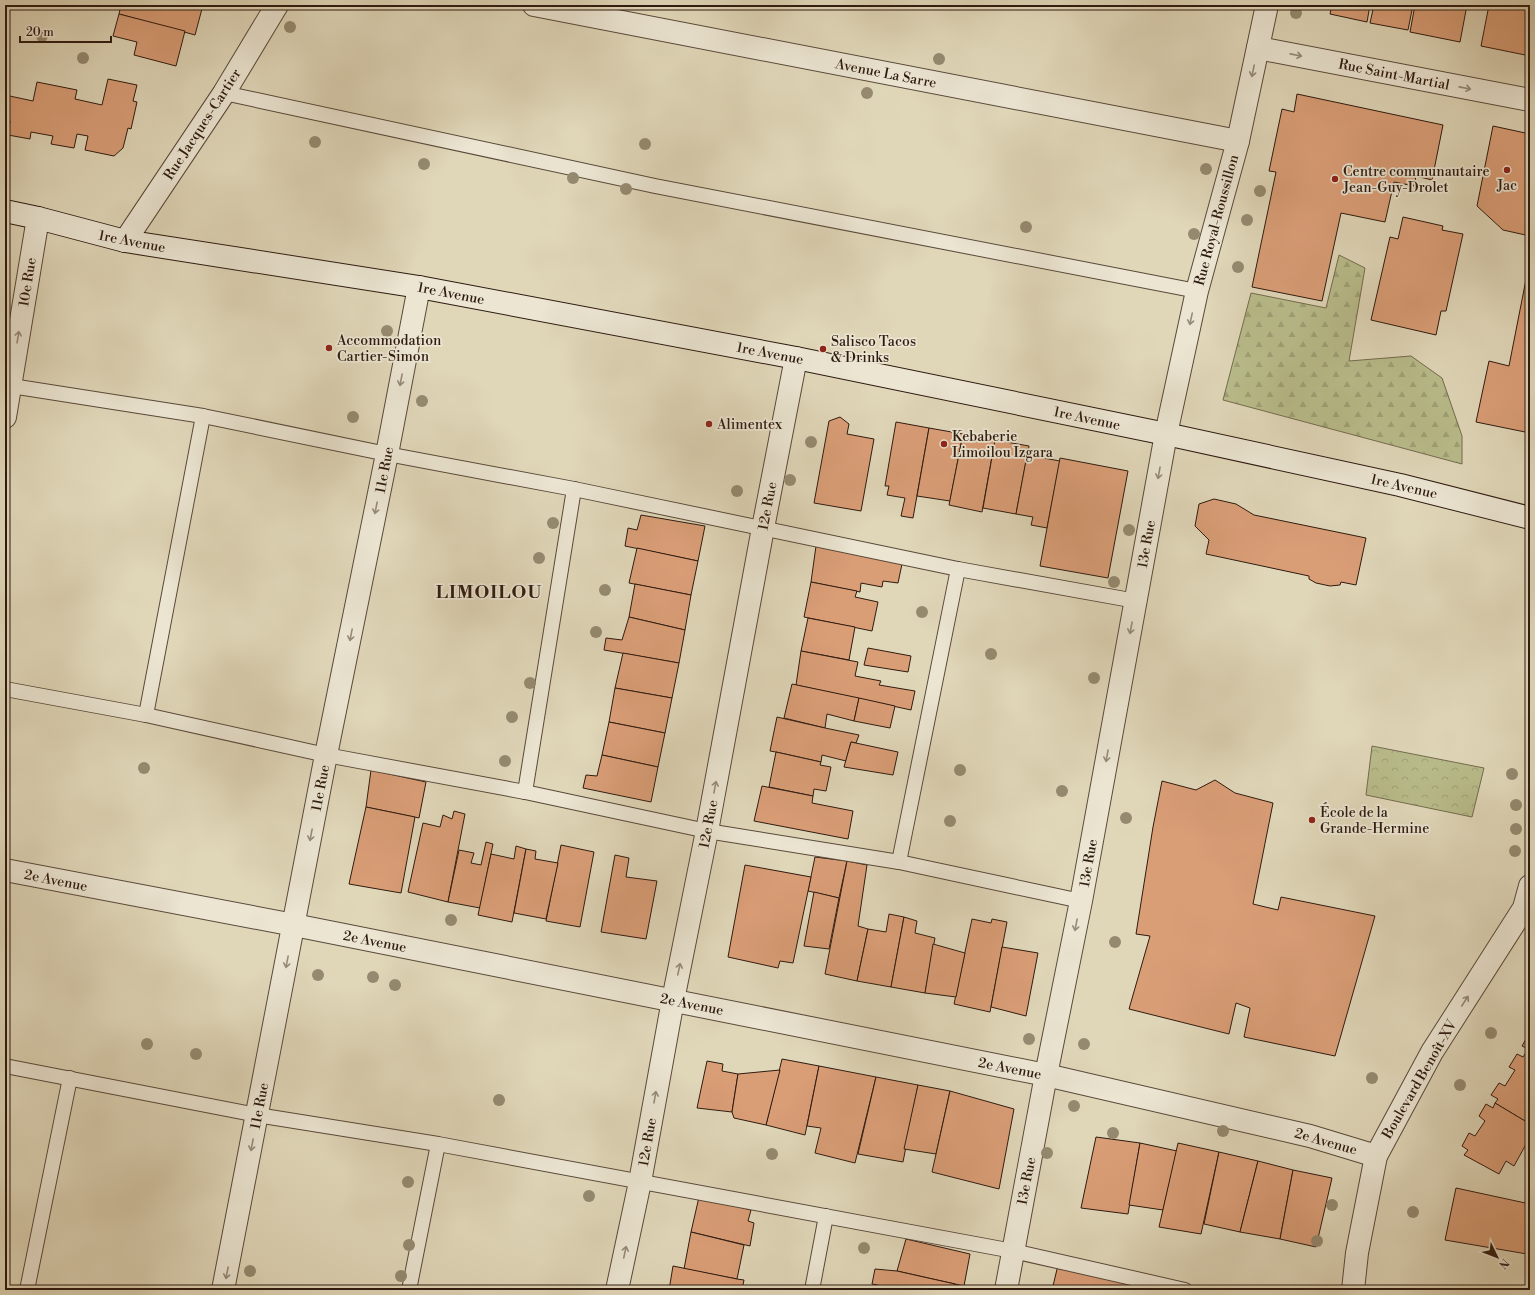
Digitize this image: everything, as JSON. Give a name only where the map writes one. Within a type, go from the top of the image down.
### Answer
[{"type":"street","name":"Rue Jacques-Cartier","points":[[125,241],[224,93],[277,5]]},
{"type":"street","name":"Avenue La Sarre","points":[[534,5],[1238,141]]},
{"type":"street","name":"Rue Royal-Roussillon","points":[[1166,434],[1197,291],[1238,141],[1267,5]]},
{"type":"street","name":"Rue Saint-Martial","points":[[1258,48],[1530,100]]},
{"type":"street","name":"1re Avenue","points":[[5,211],[38,218],[125,241],[419,287],[796,358],[1166,434],[1400,485],[1530,518]]},
{"type":"street","name":"10e Rue","points":[[5,417],[8,386],[38,218]]},
{"type":"street","name":"11e Rue","points":[[223,1290],[258,1115],[326,755],[419,287]]},
{"type":"street","name":"12e Rue","points":[[617,1290],[640,1182],[673,1000],[707,831],[762,528],[796,358]]},
{"type":"street","name":"13e Rue","points":[[1006,1290],[1046,1075],[1081,901],[1166,434]]},
{"type":"street","name":"2e Avenue","points":[[5,870],[294,925],[1046,1075],[1310,1136],[1376,1156]]},
{"type":"street","name":"Boulevard Benoît-XV","points":[[1353,1290],[1357,1253],[1376,1156],[1432,1052],[1524,908],[1530,886]]},
{"type":"lane","points":[[224,93],[656,186],[1197,291]]},
{"type":"lane","points":[[8,386],[203,416],[387,454],[574,489],[958,569],[1136,601]]},
{"type":"lane","points":[[146,715],[203,416]]},
{"type":"lane","points":[[525,792],[574,489]]},
{"type":"lane","points":[[899,862],[958,569]]},
{"type":"lane","points":[[5,689],[146,715],[326,755],[525,792],[707,831],[899,862],[1081,901]]},
{"type":"lane","points":[[5,1066],[258,1115],[438,1144],[1013,1251],[1185,1290]]},
{"type":"lane","points":[[28,1290],[70,1078]]},
{"type":"lane","points":[[409,1290],[438,1144]]},
{"type":"lane","points":[[812,1290],[826,1216]]},
{"type":"green space","points":[[1339,255],[1365,268],[1349,361],[1411,356],[1442,378],[1462,436],[1462,464],[1223,400],[1251,293],[1326,308]]},
{"type":"green space","points":[[1372,746],[1484,768],[1472,817],[1366,795]]},
{"type":"building","points":[[121,5],[203,5],[195,35],[119,14]]},
{"type":"building","points":[[1332,5],[1370,5],[1367,22],[1330,14]]},
{"type":"building","points":[[1374,5],[1413,5],[1408,30],[1370,23]]},
{"type":"building","points":[[1415,5],[1467,5],[1460,42],[1410,32]]},
{"type":"building","points":[[1489,5],[1530,5],[1530,56],[1481,46]]},
{"type":"building","points":[[119,14],[185,31],[176,66],[134,55],[137,42],[113,36]]},
{"type":"building","points":[[108,79],[137,85],[133,101],[137,102],[131,129],[128,128],[123,148],[114,156],[85,150],[88,136],[77,134],[74,148],[51,144],[53,136],[31,132],[30,139],[8,135],[10,121],[5,120],[5,95],[33,101],[37,82],[77,90],[75,99],[102,105]]},
{"type":"building","name":"Centre communautaire Jean-Guy-Drolet","points":[[1297,94],[1443,125],[1432,180],[1416,176],[1414,186],[1394,182],[1385,222],[1341,213],[1322,301],[1252,287],[1276,172],[1269,171],[1282,109],[1294,112]]},
{"type":"building","name":"Jac","points":[[1493,126],[1530,134],[1530,236],[1503,230],[1477,206]]},
{"type":"building","points":[[1403,217],[1443,226],[1442,230],[1463,234],[1446,311],[1441,311],[1436,335],[1371,320],[1390,237],[1398,239]]},
{"type":"building","points":[[1530,259],[1530,433],[1476,422],[1489,361],[1509,366]]},
{"type":"building","points":[[840,417],[849,424],[847,434],[874,439],[861,511],[814,503],[829,421]]},
{"type":"building","points":[[896,422],[929,428],[913,518],[901,516],[905,498],[887,495],[889,486],[885,486]]},
{"type":"building","points":[[929,428],[963,434],[950,501],[917,496]]},
{"type":"building","points":[[963,434],[995,440],[982,512],[949,505]]},
{"type":"building","points":[[995,440],[1029,446],[1016,514],[983,508]]},
{"type":"building","points":[[1027,455],[1060,461],[1047,528],[1031,525],[1033,517],[1016,514]]},
{"type":"building","points":[[1060,458],[1128,471],[1108,578],[1040,566]]},
{"type":"building","points":[[1214,499],[1236,504],[1254,515],[1366,538],[1356,585],[1341,582],[1340,585],[1330,586],[1316,583],[1309,579],[1309,576],[1206,554],[1209,540],[1195,526],[1199,504]]},
{"type":"building","points":[[641,515],[705,526],[698,561],[625,546],[628,528],[637,530]]},
{"type":"building","points":[[816,546],[902,564],[898,583],[883,581],[882,587],[861,583],[860,592],[811,582]]},
{"type":"building","points":[[637,548],[698,561],[691,595],[629,583]]},
{"type":"building","points":[[811,582],[857,591],[855,597],[878,602],[872,631],[804,617]]},
{"type":"building","points":[[635,584],[691,595],[685,630],[629,617]]},
{"type":"building","points":[[629,617],[685,630],[679,663],[604,650],[606,638],[622,640]]},
{"type":"building","points":[[808,618],[855,627],[849,660],[801,651]]},
{"type":"building","points":[[868,648],[911,656],[908,672],[864,665]]},
{"type":"building","points":[[801,651],[858,662],[855,676],[881,681],[879,685],[915,691],[911,710],[796,685]]},
{"type":"building","points":[[623,653],[679,663],[672,698],[615,688]]},
{"type":"building","points":[[792,684],[859,698],[854,721],[827,714],[825,728],[784,718]]},
{"type":"building","points":[[615,688],[672,698],[665,733],[609,722]]},
{"type":"building","points":[[859,698],[895,706],[890,728],[854,721]]},
{"type":"building","points":[[777,717],[859,735],[856,743],[851,742],[846,761],[822,755],[821,762],[770,751]]},
{"type":"building","points":[[609,722],[665,733],[658,767],[602,755]]},
{"type":"building","points":[[851,742],[898,752],[893,775],[844,767]]},
{"type":"building","points":[[776,752],[821,762],[820,765],[831,767],[826,791],[814,789],[813,796],[769,787]]},
{"type":"building","points":[[602,755],[658,767],[651,802],[583,788],[586,775],[597,776]]},
{"type":"building","points":[[371,770],[426,782],[419,818],[366,807]]},
{"type":"building","points":[[1215,780],[1235,793],[1273,803],[1253,904],[1278,910],[1281,897],[1375,916],[1335,1056],[1244,1037],[1250,1008],[1236,1003],[1229,1034],[1129,1009],[1150,936],[1136,934],[1162,781],[1196,790]]},
{"type":"building","points":[[762,786],[813,796],[812,803],[853,811],[848,839],[754,821]]},
{"type":"building","points":[[366,807],[415,817],[401,893],[349,884]]},
{"type":"building","points":[[454,811],[465,814],[448,902],[408,892],[423,823],[440,827],[443,815],[452,819]]},
{"type":"building","points":[[486,842],[493,844],[480,908],[448,902],[459,850],[474,853],[471,863],[481,865]]},
{"type":"building","points":[[561,845],[594,852],[580,927],[546,921]]},
{"type":"building","points":[[516,846],[526,849],[512,922],[478,915],[491,854],[514,859]]},
{"type":"building","points":[[526,849],[536,851],[535,859],[558,863],[546,919],[514,913]]},
{"type":"building","points":[[615,855],[629,858],[626,877],[657,881],[646,939],[601,932]]},
{"type":"building","points":[[815,857],[847,861],[839,898],[808,891]]},
{"type":"building","points":[[847,861],[867,865],[858,926],[868,929],[857,981],[825,974]]},
{"type":"building","points":[[745,865],[811,877],[793,963],[780,961],[778,968],[728,957]]},
{"type":"building","points":[[814,892],[839,898],[829,949],[804,946]]},
{"type":"building","points":[[889,914],[904,917],[891,987],[857,981],[868,929],[886,932]]},
{"type":"building","points":[[904,917],[917,921],[915,933],[935,938],[925,993],[891,987]]},
{"type":"building","points":[[972,919],[991,923],[992,919],[1007,922],[990,1012],[954,1004]]},
{"type":"building","points":[[933,944],[965,953],[956,997],[925,993]]},
{"type":"building","points":[[1002,947],[1038,953],[1026,1016],[991,1007]]},
{"type":"building","points":[[1530,1032],[1530,1057],[1525,1054],[1528,1049],[1522,1046]]},
{"type":"building","points":[[1517,1054],[1523,1057],[1525,1054],[1530,1057],[1530,1124],[1495,1103],[1498,1099],[1491,1095],[1499,1083],[1505,1086],[1515,1070],[1509,1067]]},
{"type":"building","points":[[782,1059],[819,1066],[805,1135],[766,1125]]},
{"type":"building","points":[[707,1061],[723,1064],[722,1071],[738,1074],[732,1112],[697,1108]]},
{"type":"building","points":[[819,1066],[876,1077],[855,1163],[815,1153],[821,1128],[807,1126]]},
{"type":"building","points":[[780,1070],[766,1125],[734,1118],[732,1112],[738,1074]]},
{"type":"building","points":[[876,1077],[918,1085],[903,1162],[858,1154]]},
{"type":"building","points":[[918,1085],[950,1091],[936,1154],[904,1149]]},
{"type":"building","points":[[950,1091],[1014,1109],[999,1189],[932,1172]]},
{"type":"building","points":[[1495,1103],[1530,1124],[1530,1137],[1514,1166],[1506,1161],[1499,1174],[1464,1155],[1468,1150],[1462,1146],[1469,1133],[1475,1136],[1485,1121],[1479,1116],[1486,1104],[1493,1108]]},
{"type":"building","points":[[1096,1137],[1140,1143],[1128,1214],[1081,1208]]},
{"type":"building","points":[[1140,1143],[1177,1151],[1163,1210],[1129,1205]]},
{"type":"building","points":[[1178,1143],[1219,1152],[1201,1234],[1159,1227]]},
{"type":"building","points":[[1219,1152],[1258,1161],[1240,1232],[1204,1224]]},
{"type":"building","points":[[1258,1161],[1293,1170],[1280,1239],[1240,1232]]},
{"type":"building","points":[[1293,1170],[1332,1178],[1316,1247],[1280,1239]]},
{"type":"building","points":[[1456,1188],[1530,1204],[1530,1239],[1527,1254],[1445,1240]]},
{"type":"building","points":[[699,1197],[751,1210],[748,1221],[754,1223],[750,1246],[691,1232]]},
{"type":"building","points":[[691,1232],[744,1245],[737,1279],[684,1269]]},
{"type":"building","points":[[906,1239],[970,1254],[964,1286],[897,1271]]},
{"type":"building","points":[[1059,1261],[1148,1281],[1146,1290],[1052,1290]]},
{"type":"building","points":[[673,1266],[744,1280],[742,1290],[669,1290]]},
{"type":"building","points":[[875,1269],[897,1271],[955,1284],[954,1290],[886,1290],[887,1287],[872,1284]]},
{"type":"place","name":"Jac","points":[[1507,170]]},
{"type":"place","name":"Centre communautaire Jean-Guy-Drolet","points":[[1335,179]]},
{"type":"place","name":"Accommodation Cartier-Simon","points":[[329,348]]},
{"type":"place","name":"Salisco Tacos & Drinks","points":[[823,349]]},
{"type":"place","name":"Alimentex","points":[[709,424]]},
{"type":"place","name":"Kebaberie Limoilou Izgara","points":[[944,444]]},
{"type":"place","name":"École de la Grande-Hermine","points":[[1312,820]]},
{"type":"district","name":"LIMOILOU","points":[[489,592]]}]
